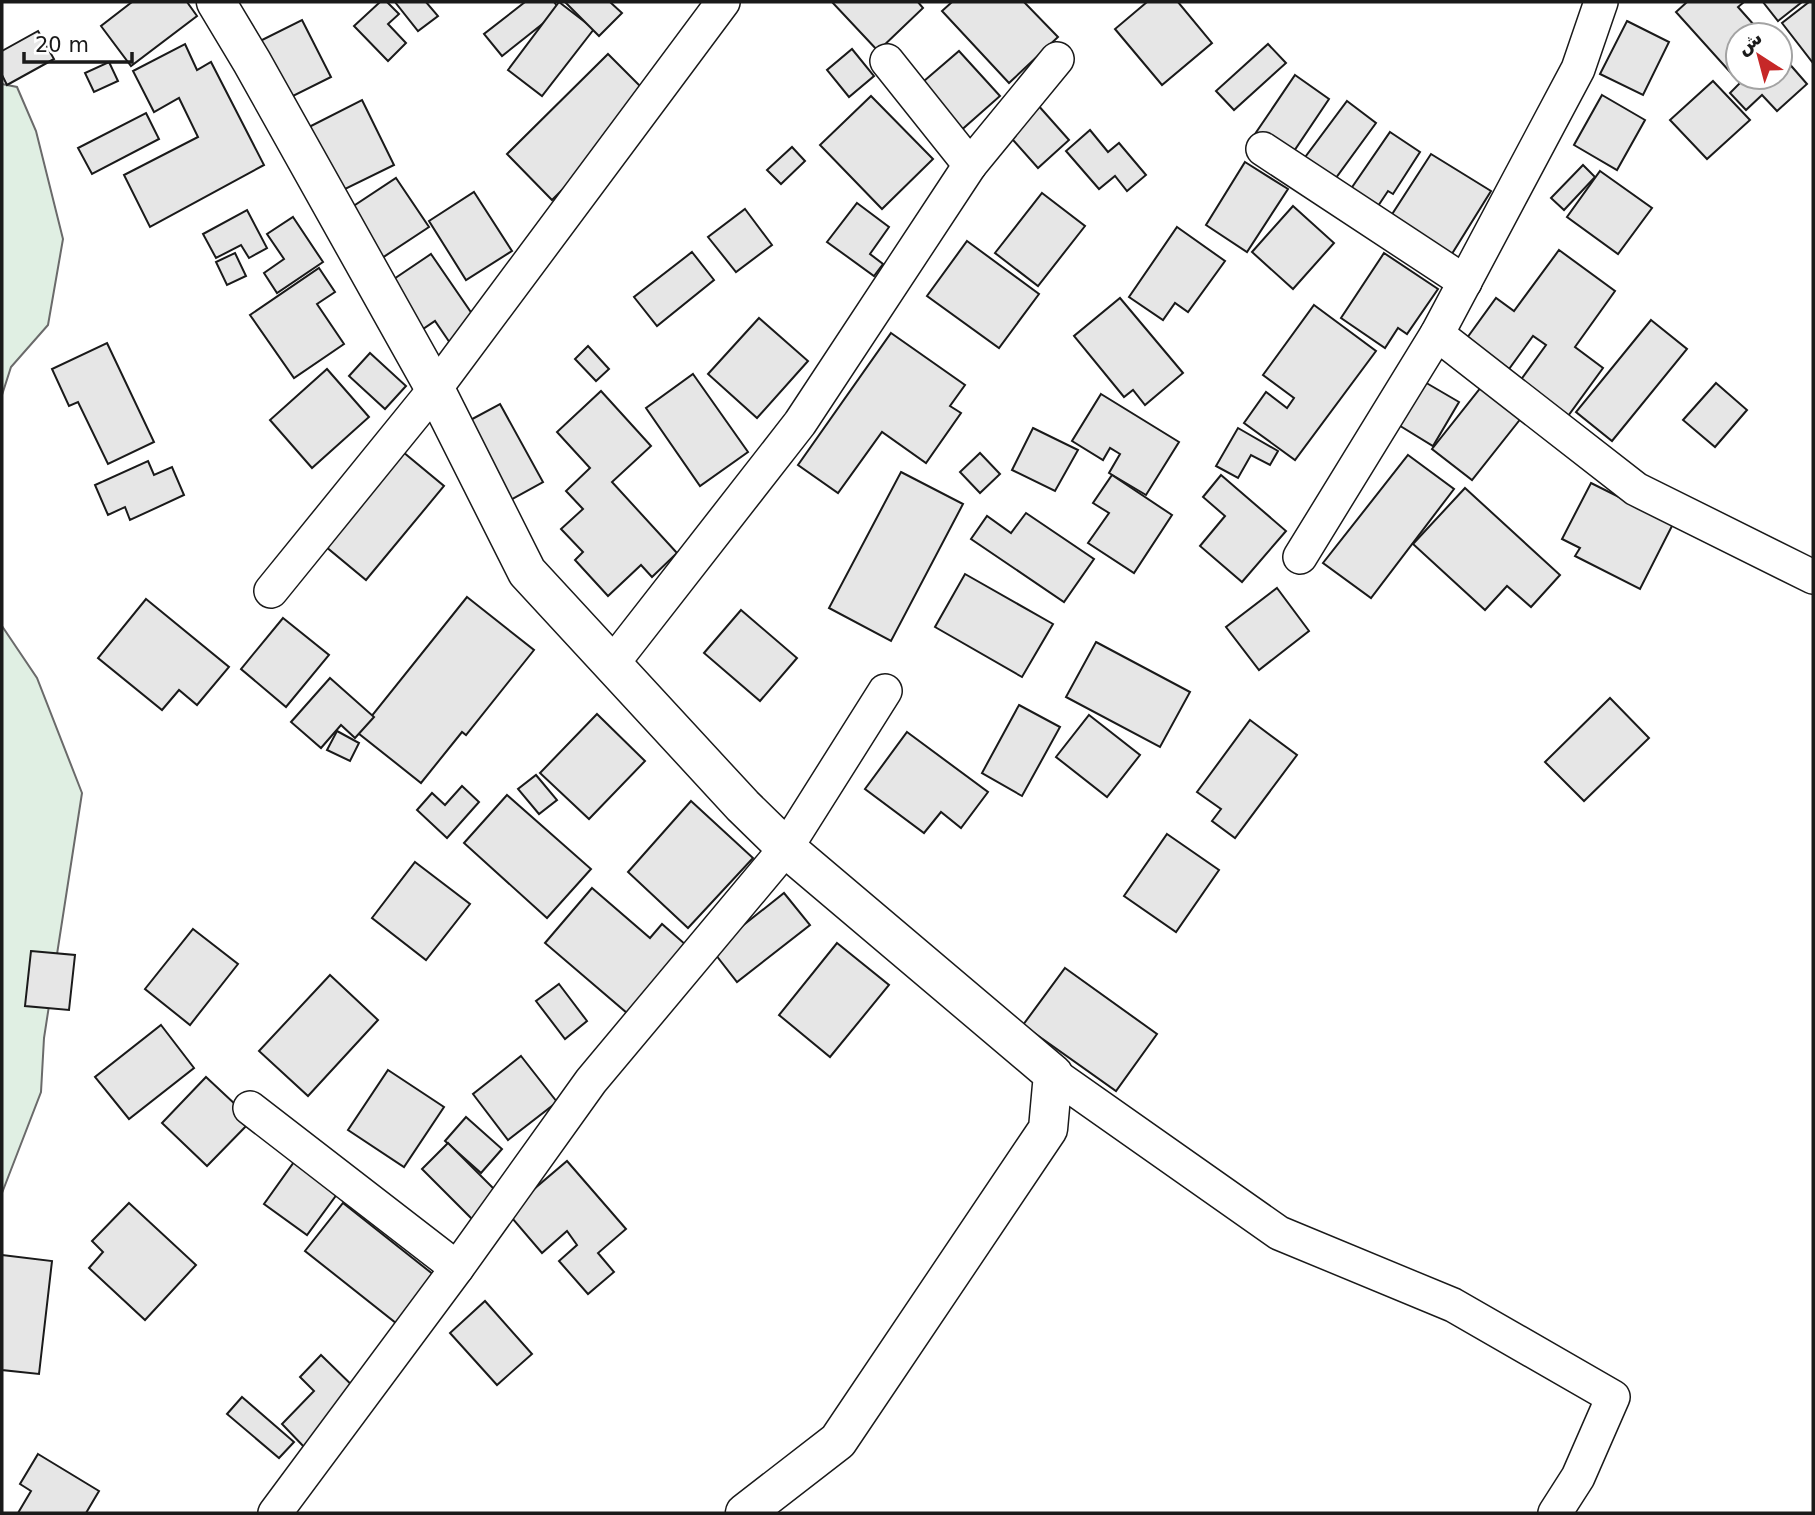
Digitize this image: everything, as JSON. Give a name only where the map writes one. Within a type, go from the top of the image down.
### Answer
[{"type":"street","points":[[216,2],[435,389],[527,572],[743,806],[786,848],[1053,1074],[1279,1233],[1453,1305],[1614,1397],[1578,1477],[1555,1513]]},
{"type":"street","points":[[271,591],[435,389],[723,2]]},
{"type":"street","points":[[1300,557],[1437,334],[1578,69],[1601,2]]},
{"type":"street","points":[[612,664],[800,423],[970,165],[1057,59]]},
{"type":"street","points":[[887,61],[970,165]]},
{"type":"street","points":[[1263,149],[1465,282]]},
{"type":"street","points":[[1437,334],[1636,489],[1813,576]]},
{"type":"street","points":[[275,1513],[457,1268],[591,1081],[786,848],[885,691]]},
{"type":"street","points":[[745,1513],[838,1441],[1048,1129],[1053,1074]]},
{"type":"street","points":[[250,1108],[457,1268]]},
{"type":"green space","points":[[2,84],[17,87],[36,131],[63,239],[48,325],[11,367],[2,395]]},
{"type":"green space","points":[[2,626],[37,678],[82,793],[44,1038],[41,1092],[2,1193]]},
{"type":"building","points":[[132,2],[187,2],[197,16],[131,66],[101,26]]},
{"type":"building","points":[[380,2],[387,2],[399,14],[388,24],[406,43],[388,61],[354,26]]},
{"type":"building","points":[[395,2],[426,2],[438,16],[418,31]]},
{"type":"building","points":[[525,2],[554,2],[560,10],[502,56],[484,34]]},
{"type":"building","points":[[559,2],[594,29],[542,96],[508,70]]},
{"type":"building","points":[[565,2],[610,2],[622,13],[599,36]]},
{"type":"building","points":[[832,2],[918,2],[923,8],[878,51]]},
{"type":"building","points":[[952,2],[1024,2],[1058,37],[1009,83],[942,11]]},
{"type":"building","points":[[1147,2],[1178,2],[1212,43],[1162,85],[1115,29]]},
{"type":"building","points":[[1687,2],[1744,2],[1738,7],[1750,21],[1724,21],[1724,65],[1676,12]]},
{"type":"building","points":[[1763,2],[1802,2],[1778,21]]},
{"type":"building","points":[[1809,2],[1813,2],[1813,63],[1794,38],[1794,21],[1785,21]]},
{"type":"building","points":[[302,20],[331,77],[285,100],[256,43]]},
{"type":"building","points":[[1627,21],[1669,42],[1643,95],[1600,74]]},
{"type":"building","points":[[38,31],[54,59],[7,85],[2,75],[2,51]]},
{"type":"building","points":[[185,44],[197,70],[211,62],[264,165],[150,227],[124,175],[198,137],[179,98],[154,112],[133,71]]},
{"type":"building","points":[[1268,44],[1286,63],[1234,110],[1216,91]]},
{"type":"building","points":[[852,49],[874,76],[849,97],[827,70]]},
{"type":"building","points":[[959,51],[1000,96],[958,133],[917,87]]},
{"type":"building","points":[[608,54],[653,99],[552,200],[507,154]]},
{"type":"building","points":[[109,62],[118,81],[94,92],[85,73]]},
{"type":"building","points":[[1794,69],[1807,84],[1777,111],[1762,95],[1746,110],[1730,93],[1794,91]]},
{"type":"building","points":[[1295,75],[1329,99],[1290,157],[1255,134]]},
{"type":"building","points":[[1713,81],[1750,120],[1707,159],[1670,120]]},
{"type":"building","points":[[1602,95],[1645,120],[1617,170],[1574,145]]},
{"type":"building","points":[[871,96],[933,159],[882,209],[820,145]]},
{"type":"building","points":[[362,100],[394,165],[339,192],[307,128]]},
{"type":"building","points":[[1347,101],[1376,123],[1330,186],[1300,164]]},
{"type":"building","points":[[1037,104],[1069,140],[1038,168],[1005,131]]},
{"type":"building","points":[[146,113],[159,139],[92,174],[78,148]]},
{"type":"building","points":[[1090,130],[1108,152],[1119,143],[1146,175],[1127,191],[1115,176],[1099,189],[1066,151]]},
{"type":"building","points":[[1390,132],[1420,152],[1393,194],[1388,191],[1372,215],[1346,196]]},
{"type":"building","points":[[792,147],[805,161],[781,184],[767,170]]},
{"type":"building","points":[[1431,154],[1491,191],[1450,257],[1389,219]]},
{"type":"building","points":[[1245,162],[1288,189],[1247,252],[1206,225]]},
{"type":"building","points":[[1583,165],[1595,177],[1564,210],[1551,198]]},
{"type":"building","points":[[1600,171],[1652,208],[1618,254],[1567,217]]},
{"type":"building","points":[[396,178],[429,227],[382,258],[349,209]]},
{"type":"building","points":[[474,192],[512,251],[466,280],[429,221]]},
{"type":"building","points":[[1042,193],[1085,226],[1038,286],[995,253]]},
{"type":"building","points":[[857,203],[889,227],[870,254],[883,264],[874,276],[827,242]]},
{"type":"building","points":[[1293,206],[1334,243],[1293,289],[1252,252]]},
{"type":"building","points":[[745,209],[772,245],[736,272],[708,237]]},
{"type":"building","points":[[247,210],[267,248],[249,258],[241,245],[216,258],[203,234]]},
{"type":"building","points":[[293,217],[323,262],[277,293],[264,273],[284,259],[267,234]]},
{"type":"building","points":[[1177,227],[1225,261],[1188,312],[1175,303],[1163,320],[1129,297]]},
{"type":"building","points":[[967,241],[1039,294],[999,348],[927,296]]},
{"type":"building","points":[[1559,250],[1615,291],[1575,347],[1603,368],[1568,416],[1520,381],[1546,345],[1533,336],[1509,369],[1467,338],[1496,298],[1514,311]]},
{"type":"building","points":[[692,252],[714,280],[657,326],[634,297]]},
{"type":"building","points":[[235,253],[246,276],[227,285],[216,262]]},
{"type":"building","points":[[1384,253],[1438,289],[1407,334],[1398,328],[1385,348],[1341,318]]},
{"type":"building","points":[[431,254],[479,324],[450,343],[435,321],[420,331],[388,283]]},
{"type":"building","points":[[319,268],[335,292],[317,304],[344,344],[294,378],[250,315]]},
{"type":"building","points":[[1120,298],[1183,373],[1145,405],[1133,390],[1124,397],[1074,336]]},
{"type":"building","points":[[1314,305],[1376,351],[1295,460],[1244,423],[1266,392],[1287,408],[1294,398],[1263,375]]},
{"type":"building","points":[[759,318],[808,361],[757,418],[708,374]]},
{"type":"building","points":[[1651,320],[1687,349],[1612,441],[1576,412]]},
{"type":"building","points":[[891,333],[965,385],[950,406],[961,413],[926,463],[882,432],[838,493],[798,465]]},
{"type":"building","points":[[107,343],[154,442],[108,464],[78,402],[69,406],[52,369]]},
{"type":"building","points":[[588,346],[609,369],[596,381],[575,359]]},
{"type":"building","points":[[370,353],[406,386],[385,409],[349,376]]},
{"type":"building","points":[[327,369],[369,417],[312,468],[270,420]]},
{"type":"building","points":[[693,374],[748,452],[700,486],[646,408]]},
{"type":"building","points":[[1423,381],[1459,402],[1433,446],[1397,424]]},
{"type":"building","points":[[1716,383],[1747,410],[1715,447],[1683,420]]},
{"type":"building","points":[[1482,386],[1522,417],[1472,480],[1432,449]]},
{"type":"building","points":[[601,391],[651,446],[612,482],[677,553],[652,577],[641,565],[608,596],[575,560],[583,552],[561,529],[583,509],[566,491],[590,468],[557,432]]},
{"type":"building","points":[[1101,394],[1179,442],[1146,495],[1109,473],[1120,454],[1110,448],[1103,460],[1072,441]]},
{"type":"building","points":[[500,404],[543,482],[507,502],[463,424]]},
{"type":"building","points":[[1033,428],[1078,450],[1055,491],[1012,470]]},
{"type":"building","points":[[1238,428],[1278,451],[1270,465],[1251,455],[1238,478],[1216,466]]},
{"type":"building","points":[[397,447],[444,486],[366,580],[319,541]]},
{"type":"building","points":[[980,453],[1000,474],[980,493],[960,472]]},
{"type":"building","points":[[1408,455],[1454,489],[1371,598],[1323,563]]},
{"type":"building","points":[[148,461],[154,475],[172,467],[184,495],[130,520],[125,507],[108,515],[95,485]]},
{"type":"building","points":[[901,472],[963,504],[891,641],[829,608]]},
{"type":"building","points":[[1112,475],[1172,515],[1134,573],[1088,543],[1109,513],[1093,503]]},
{"type":"building","points":[[1221,475],[1286,531],[1242,582],[1200,546],[1225,516],[1203,497]]},
{"type":"building","points":[[1591,483],[1673,524],[1640,589],[1575,556],[1580,548],[1562,539]]},
{"type":"building","points":[[1465,488],[1560,575],[1531,607],[1507,586],[1485,610],[1413,544]]},
{"type":"building","points":[[1026,513],[1094,559],[1064,602],[971,539],[987,516],[1011,533]]},
{"type":"building","points":[[965,574],[1053,624],[1022,677],[935,627]]},
{"type":"building","points":[[1277,588],[1309,631],[1259,670],[1226,627]]},
{"type":"building","points":[[467,597],[534,650],[466,735],[462,732],[421,783],[358,733]]},
{"type":"building","points":[[146,599],[229,667],[197,705],[179,690],[162,710],[98,658]]},
{"type":"building","points":[[741,610],[797,658],[760,701],[704,653]]},
{"type":"building","points":[[283,618],[329,655],[286,707],[241,669]]},
{"type":"building","points":[[1096,642],[1190,692],[1160,747],[1066,697]]},
{"type":"building","points":[[330,678],[374,717],[355,738],[341,725],[321,748],[291,722]]},
{"type":"building","points":[[1610,698],[1649,738],[1584,801],[1545,762]]},
{"type":"building","points":[[1019,705],[1060,727],[1022,796],[982,773]]},
{"type":"building","points":[[597,714],[645,761],[589,819],[540,773]]},
{"type":"building","points":[[1089,715],[1140,755],[1107,797],[1056,757]]},
{"type":"building","points":[[1250,720],[1297,755],[1235,838],[1212,821],[1221,809],[1197,792]]},
{"type":"building","points":[[337,731],[359,743],[350,761],[327,750]]},
{"type":"building","points":[[907,732],[988,792],[961,828],[941,812],[924,833],[865,789]]},
{"type":"building","points":[[536,775],[557,800],[539,814],[518,789]]},
{"type":"building","points":[[462,786],[479,802],[447,838],[417,810],[432,793],[445,805]]},
{"type":"building","points":[[507,795],[591,869],[547,918],[464,843]]},
{"type":"building","points":[[691,801],[753,858],[688,928],[628,872]]},
{"type":"building","points":[[1167,834],[1219,870],[1176,932],[1124,896]]},
{"type":"building","points":[[415,862],[470,904],[426,960],[372,918]]},
{"type":"building","points":[[592,888],[650,938],[662,924],[686,945],[627,1013],[545,943]]},
{"type":"building","points":[[784,893],[810,925],[737,982],[712,950]]},
{"type":"building","points":[[193,929],[238,964],[190,1025],[145,989]]},
{"type":"building","points":[[837,943],[889,985],[830,1057],[779,1015]]},
{"type":"building","points":[[31,951],[75,955],[69,1010],[25,1006]]},
{"type":"building","points":[[1065,968],[1157,1034],[1116,1091],[1023,1025]]},
{"type":"building","points":[[330,975],[378,1020],[308,1096],[259,1051]]},
{"type":"building","points":[[559,984],[587,1021],[565,1039],[536,1001]]},
{"type":"building","points":[[161,1025],[194,1068],[129,1119],[95,1077]]},
{"type":"building","points":[[521,1056],[557,1102],[508,1140],[473,1094]]},
{"type":"building","points":[[388,1070],[444,1107],[404,1167],[348,1130]]},
{"type":"building","points":[[206,1077],[252,1120],[207,1166],[162,1123]]},
{"type":"building","points":[[466,1117],[502,1149],[481,1173],[445,1141]]},
{"type":"building","points":[[448,1143],[498,1193],[472,1219],[422,1169]]},
{"type":"building","points":[[299,1155],[343,1186],[307,1235],[264,1204]]},
{"type":"building","points":[[567,1161],[626,1229],[598,1253],[614,1272],[588,1294],[559,1261],[577,1245],[567,1231],[542,1253],[507,1212]]},
{"type":"building","points":[[129,1203],[196,1265],[145,1320],[89,1268],[103,1252],[92,1241]]},
{"type":"building","points":[[343,1203],[439,1279],[401,1327],[305,1251]]},
{"type":"building","points":[[2,1255],[52,1261],[39,1374],[2,1370]]},
{"type":"building","points":[[485,1301],[532,1354],[497,1385],[450,1333]]},
{"type":"building","points":[[321,1355],[361,1394],[307,1450],[282,1424],[314,1391],[300,1377]]},
{"type":"building","points":[[242,1397],[294,1442],[279,1458],[227,1414]]},
{"type":"building","points":[[38,1454],[99,1491],[86,1513],[18,1513],[31,1491],[20,1484]]}]
